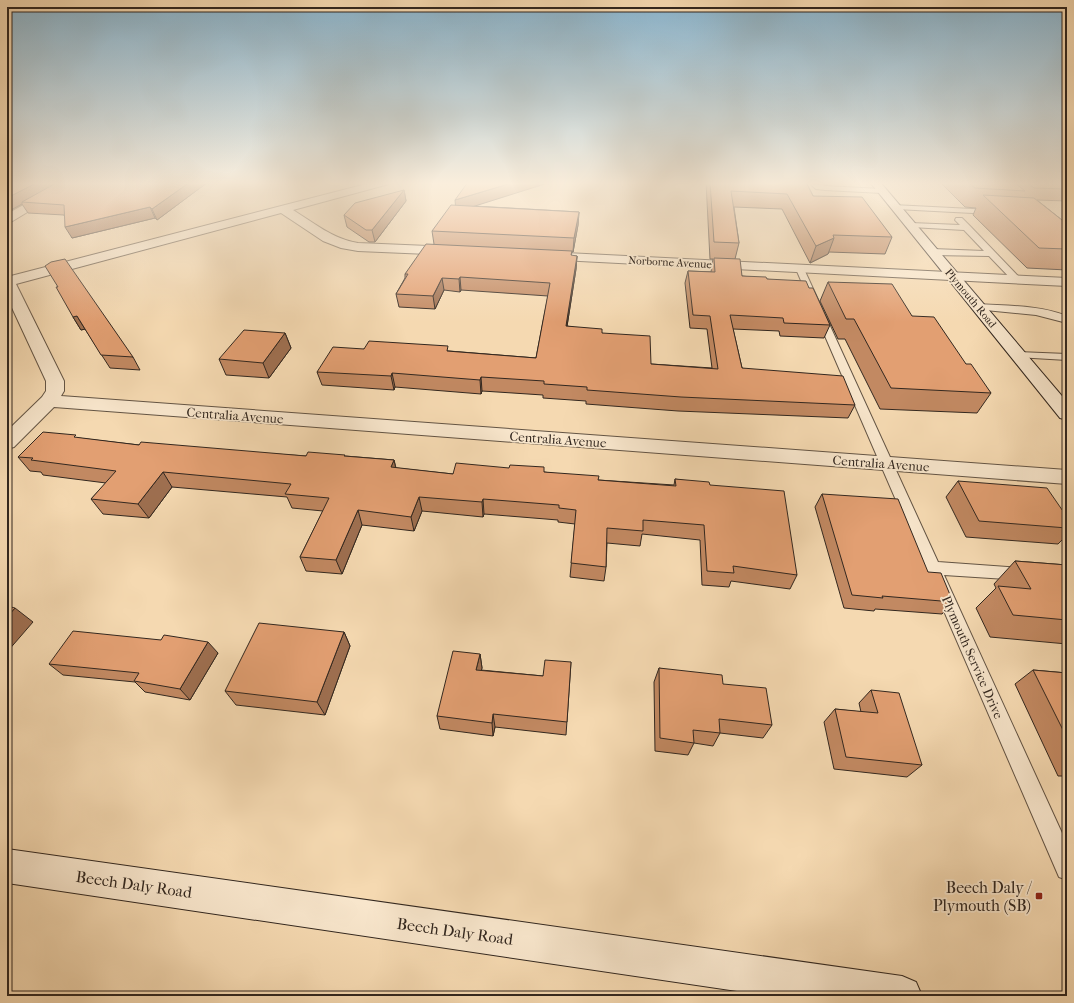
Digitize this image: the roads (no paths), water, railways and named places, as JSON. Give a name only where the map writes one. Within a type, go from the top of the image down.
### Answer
[{"type":"street","points":[[7,442],[49,402],[55,391],[55,381],[7,282],[208,229]]},
{"type":"street","points":[[314,229],[341,244],[358,247],[468,252]]},
{"type":"street","name":"Plymouth Road","points":[[913,229],[1067,414]]},
{"type":"street","name":"Norborne Avenue","points":[[531,255],[1067,282]]},
{"type":"street","name":"Centralia Avenue","points":[[49,402],[1067,477]]},
{"type":"street","name":"Beech Daly Road","points":[[7,866],[902,996]]},
{"type":"lane","points":[[967,229],[1017,280]]},
{"type":"lane","points":[[933,252],[992,254]]},
{"type":"lane","name":"Plymouth Service Drive","points":[[800,269],[1067,869]]},
{"type":"lane","points":[[978,307],[1042,313],[1062,317],[1067,320]]},
{"type":"lane","points":[[1018,355],[1067,357]]},
{"type":"lane","points":[[933,568],[1036,575]]},
{"type":"place","name":"Beech Daly / Plymouth (SB)","points":[[1039,896]]}]
